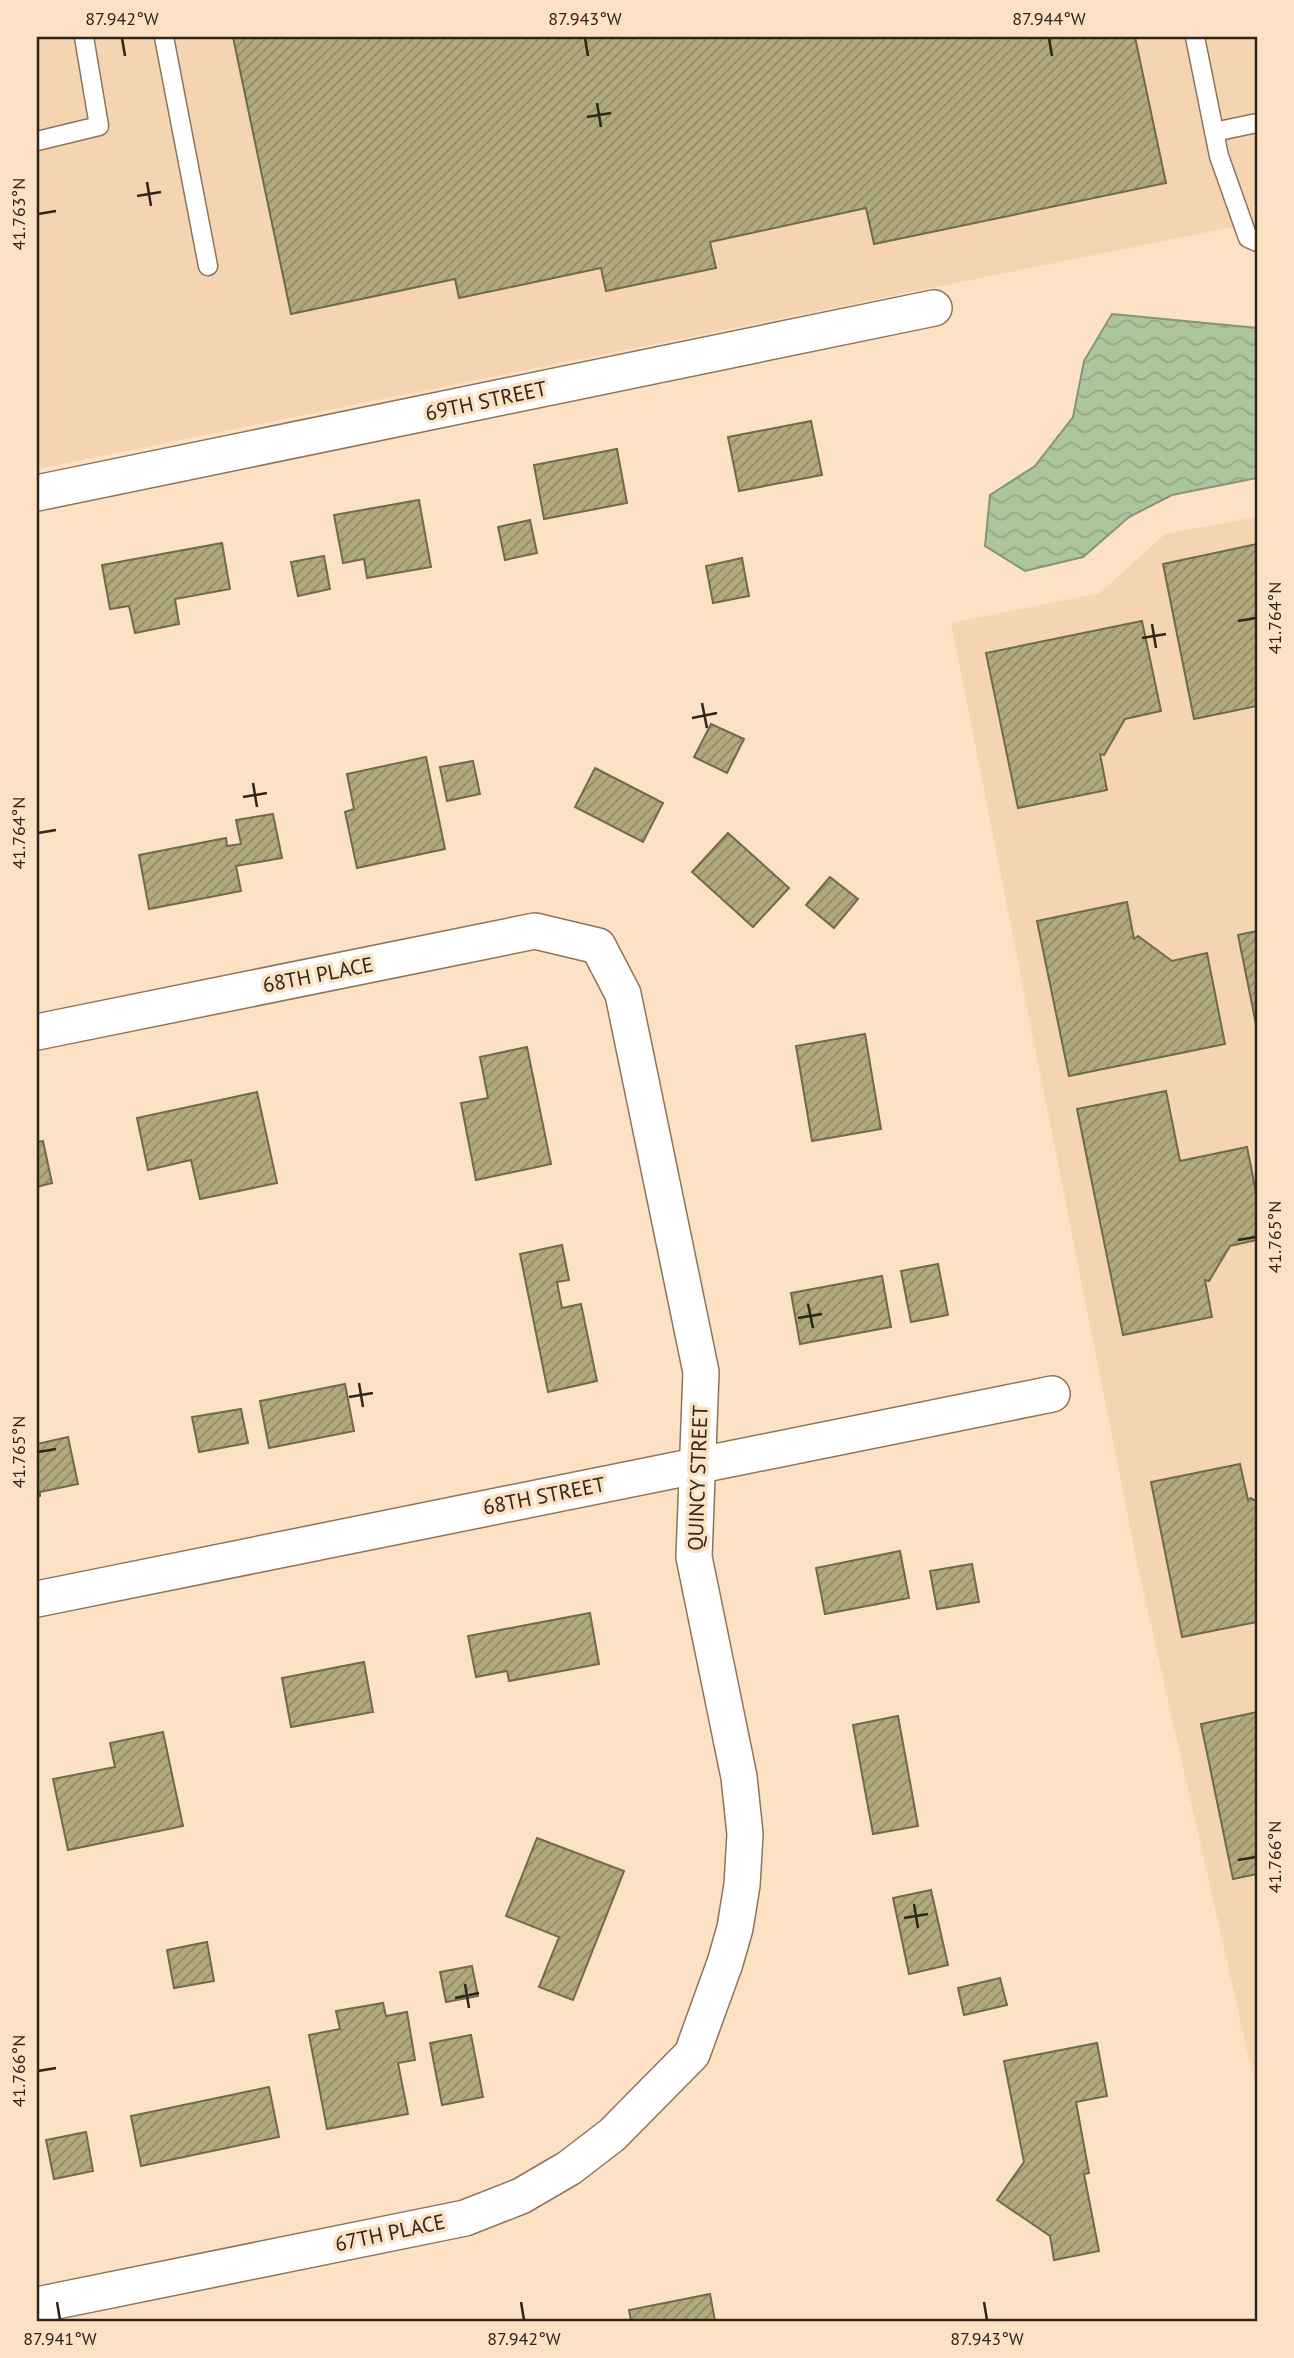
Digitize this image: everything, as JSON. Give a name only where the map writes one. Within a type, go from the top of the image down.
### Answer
[{"type":"street","name":"69TH STREET","points":[[37,493],[934,309]]},
{"type":"street","name":"68TH PLACE","points":[[37,1032],[535,931],[598,946]]},
{"type":"street","name":"QUINCY STREET","points":[[598,946],[623,993],[701,1372],[694,1557],[739,1777],[745,1834],[742,1885],[735,1928],[692,2054]]},
{"type":"street","name":"68TH STREET","points":[[37,1599],[1052,1394]]},
{"type":"street","name":"67TH PLACE","points":[[37,2305],[465,2218],[499,2205],[521,2196],[569,2168],[612,2135],[692,2054]]},
{"type":"lane","points":[[37,141],[99,126],[84,37]]},
{"type":"lane","points":[[164,37],[208,266]]},
{"type":"lane","points":[[1195,37],[1219,156],[1248,238],[1257,242]]},
{"type":"lane","points":[[1214,132],[1257,123]]},
{"type":"shaded area","points":[[37,37],[1257,37],[1257,222],[37,469]]},
{"type":"shaded area","points":[[1257,517],[1257,2094],[1137,1563],[951,623],[1100,593],[1165,534]]},
{"type":"water","points":[[1112,314],[1257,328],[1257,478],[1172,495],[1129,517],[1083,557],[1025,571],[985,546],[990,495],[1035,466],[1073,417],[1084,361]]},
{"type":"building","points":[[233,37],[1135,37],[1166,183],[874,244],[866,208],[710,242],[716,268],[606,291],[601,268],[459,298],[455,279],[291,314]]},
{"type":"building","points":[[811,421],[822,475],[739,491],[728,437]]},
{"type":"building","points":[[617,449],[627,503],[544,519],[534,465]]},
{"type":"building","points":[[419,500],[431,567],[367,578],[364,559],[343,563],[334,515]]},
{"type":"building","points":[[530,520],[537,553],[505,560],[498,527]]},
{"type":"building","points":[[222,543],[230,589],[175,599],[179,624],[135,633],[129,606],[110,609],[102,565]]},
{"type":"building","points":[[1257,544],[1257,706],[1194,719],[1163,564]]},
{"type":"building","points":[[324,556],[330,589],[298,596],[291,562]]},
{"type":"building","points":[[742,558],[749,596],[713,603],[706,566]]},
{"type":"building","points":[[1142,621],[1161,711],[1125,719],[1104,755],[1100,754],[1107,790],[1018,808],[986,653]]},
{"type":"building","points":[[711,724],[744,739],[727,773],[694,757]]},
{"type":"building","points":[[426,757],[445,849],[357,868],[345,812],[354,809],[347,774]]},
{"type":"building","points":[[473,761],[480,794],[447,801],[440,767]]},
{"type":"building","points":[[595,768],[663,803],[643,842],[575,807]]},
{"type":"building","points":[[273,814],[282,858],[236,866],[241,891],[149,909],[139,855],[226,838],[227,846],[241,844],[236,820]]},
{"type":"building","points":[[728,833],[789,888],[753,927],[692,872]]},
{"type":"building","points":[[830,877],[858,899],[834,928],[806,905]]},
{"type":"building","points":[[1127,902],[1134,939],[1138,936],[1172,961],[1207,953],[1225,1044],[1069,1076],[1037,921]]},
{"type":"building","points":[[1257,931],[1257,1029],[1238,935]]},
{"type":"building","points":[[865,1034],[881,1129],[812,1141],[796,1046]]},
{"type":"building","points":[[527,1047],[551,1164],[476,1180],[461,1103],[488,1098],[480,1057]]},
{"type":"building","points":[[1166,1091],[1180,1161],[1247,1147],[1257,1197],[1257,1240],[1230,1246],[1209,1281],[1205,1280],[1212,1317],[1123,1335],[1077,1109]]},
{"type":"building","points":[[257,1092],[277,1183],[200,1199],[191,1160],[148,1170],[137,1118]]},
{"type":"building","points":[[43,1141],[52,1183],[37,1187],[37,1142]]},
{"type":"building","points":[[562,1245],[569,1280],[557,1282],[562,1308],[581,1304],[597,1381],[548,1392],[520,1254]]},
{"type":"building","points":[[938,1264],[948,1315],[911,1322],[901,1271]]},
{"type":"building","points":[[882,1276],[891,1327],[800,1344],[791,1293]]},
{"type":"building","points":[[345,1384],[354,1431],[269,1448],[260,1401]]},
{"type":"building","points":[[241,1409],[248,1443],[199,1452],[192,1417]]},
{"type":"building","points":[[68,1437],[78,1484],[40,1492],[37,1497],[37,1444]]},
{"type":"building","points":[[1240,1464],[1248,1500],[1251,1498],[1257,1502],[1257,1622],[1182,1637],[1151,1482]]},
{"type":"building","points":[[900,1551],[909,1598],[825,1614],[816,1568]]},
{"type":"building","points":[[972,1564],[979,1602],[937,1609],[930,1571]]},
{"type":"building","points":[[590,1613],[599,1664],[509,1681],[507,1671],[476,1677],[468,1636]]},
{"type":"building","points":[[364,1662],[373,1712],[291,1727],[282,1678]]},
{"type":"building","points":[[1257,1712],[1257,1874],[1233,1879],[1201,1724]]},
{"type":"building","points":[[898,1716],[918,1826],[873,1834],[853,1725]]},
{"type":"building","points":[[163,1732],[183,1826],[68,1850],[53,1779],[115,1767],[110,1743]]},
{"type":"building","points":[[537,1838],[624,1871],[573,2000],[539,1987],[559,1937],[506,1916]]},
{"type":"building","points":[[931,1890],[948,1965],[909,1974],[893,1898]]},
{"type":"building","points":[[207,1942],[214,1981],[174,1988],[167,1950]]},
{"type":"building","points":[[472,1966],[478,1996],[446,2002],[440,1972]]},
{"type":"building","points":[[1000,1978],[1007,2005],[964,2015],[958,1988]]},
{"type":"building","points":[[383,2003],[386,2016],[407,2012],[415,2060],[398,2063],[408,2114],[327,2129],[309,2035],[340,2029],[336,2011]]},
{"type":"building","points":[[471,2035],[483,2097],[442,2105],[430,2043]]},
{"type":"building","points":[[1097,2043],[1107,2096],[1076,2102],[1089,2173],[1084,2174],[1099,2251],[1054,2260],[1050,2236],[997,2200],[1024,2162],[1004,2061]]},
{"type":"building","points":[[269,2087],[279,2137],[141,2166],[131,2116]]},
{"type":"building","points":[[86,2132],[93,2171],[54,2179],[46,2140]]},
{"type":"building","points":[[710,2294],[715,2321],[631,2321],[629,2310]]}]
